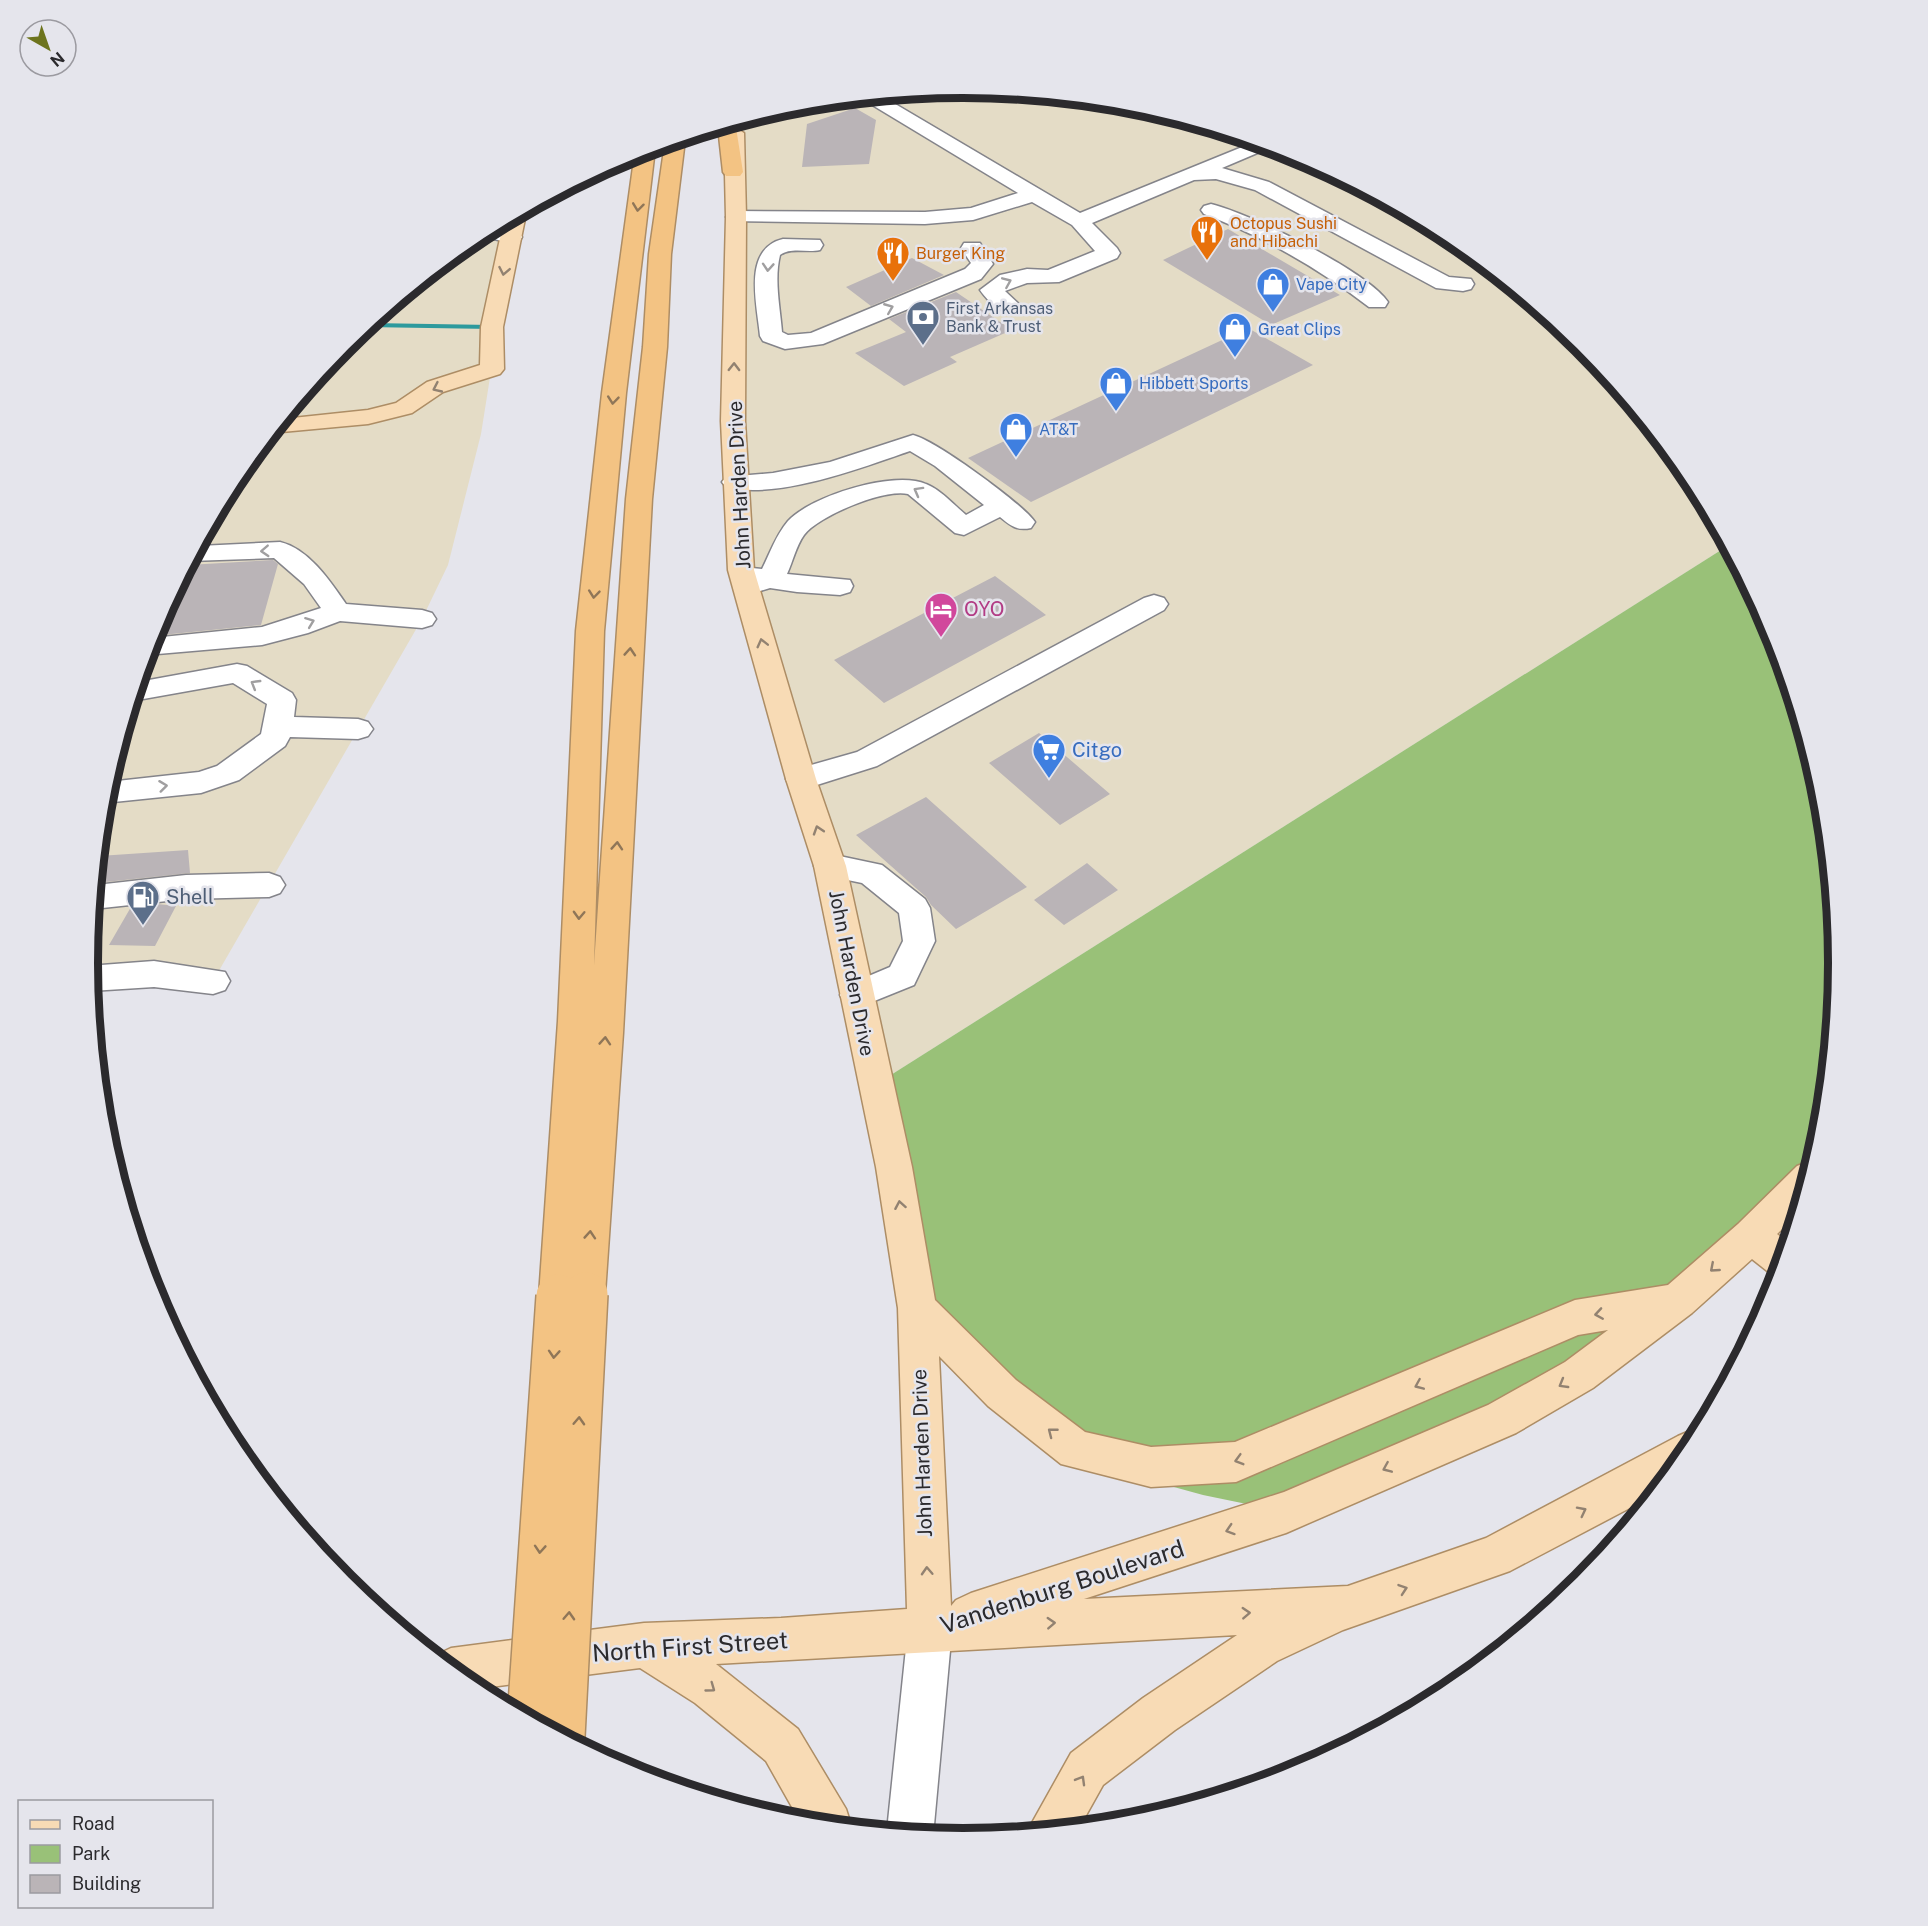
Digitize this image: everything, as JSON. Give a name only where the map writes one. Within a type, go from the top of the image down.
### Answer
[{"type":"highway","points":[[728,131],[733,172]]},
{"type":"highway","points":[[530,1712],[572,1295],[606,1032],[639,499],[656,347],[660,254],[674,148]]},
{"type":"highway","points":[[563,1730],[575,1021],[590,631],[614,393],[644,159]]},
{"type":"main road","name":"John Harden Drive","points":[[734,129],[733,172],[736,217],[735,482],[753,578],[801,778],[830,866],[894,1167],[916,1308],[930,1629]]},
{"type":"main road","points":[[285,426],[368,417],[404,408],[435,387],[492,369],[492,327],[514,224]]},
{"type":"main road","name":"Vandenburg Boulevard","points":[[930,1629],[1286,1512],[1502,1419],[1579,1375],[1678,1301],[1751,1236],[1800,1187]]},
{"type":"main road","points":[[1751,1236],[1778,1257]]},
{"type":"main road","points":[[916,1308],[1002,1393],[1075,1450],[1151,1467],[1236,1462],[1575,1318],[1678,1301]]},
{"type":"main road","name":"Vandenburg Boulevard","points":[[930,1629],[1348,1608],[1495,1556],[1671,1462]]},
{"type":"main road","points":[[1056,1823],[1088,1769],[1132,1735],[1261,1645],[1348,1608]]},
{"type":"main road","name":"North First Street","points":[[463,1668],[644,1645],[781,1640],[930,1629]]},
{"type":"main road","points":[[644,1645],[711,1687],[782,1745],[824,1817]]},
{"type":"street","points":[[878,102],[1079,221],[1109,253],[1051,277],[1027,276],[1008,280],[991,290],[1011,307]]},
{"type":"street","points":[[1079,221],[1256,148]]},
{"type":"street","points":[[1191,174],[1216,172],[1248,180],[1444,283],[1463,284]]},
{"type":"street","points":[[736,217],[925,218],[974,214],[1033,195]]},
{"type":"street","points":[[1211,210],[1239,220],[1349,280],[1377,302]]},
{"type":"street","points":[[497,234],[511,237]]},
{"type":"street","points":[[812,245],[786,245],[775,248],[769,254],[766,269],[771,336],[785,342],[814,339],[973,274],[982,264],[972,248]]},
{"type":"street","points":[[735,482],[773,480],[836,468],[913,442],[1003,505],[1022,522]]},
{"type":"street","points":[[753,578],[779,565],[783,544],[799,525],[842,502],[885,486],[901,484],[915,488],[964,527],[1003,505]]},
{"type":"street","points":[[202,554],[279,550],[313,578],[338,612]]},
{"type":"street","points":[[753,578],[840,586]]},
{"type":"street","points":[[801,778],[867,759],[1154,604]]},
{"type":"street","points":[[159,646],[261,636],[298,627],[338,612],[422,619]]},
{"type":"street","points":[[116,792],[201,782],[228,773],[275,739],[282,700],[237,673],[142,691]]},
{"type":"street","points":[[277,726],[358,729]]},
{"type":"street","points":[[830,866],[871,873],[914,908],[919,941],[902,976],[857,995]]},
{"type":"street","points":[[101,896],[186,887],[268,885]]},
{"type":"street","points":[[99,977],[154,974],[213,981]]},
{"type":"street","name":"John Harden Drive","points":[[911,1827],[930,1629]]},
{"type":"shaded area","points":[[907,99],[1021,99],[1133,114],[1242,143],[1295,163],[1397,213],[1445,243],[1491,276],[1535,312],[1576,351],[1615,392],[1651,436],[1684,482],[1724,548],[875,1085],[747,586],[734,129],[795,114]]},
{"type":"shaded area","points":[[515,223],[481,434],[448,565],[422,619],[213,981],[99,978],[100,906],[115,794],[144,685],[164,632],[214,530],[244,482],[277,436],[313,392],[393,312],[437,276]]},
{"type":"green space","points":[[1724,548],[1764,632],[1784,685],[1813,794],[1822,850],[1828,906],[1828,1020],[1813,1132],[1800,1187],[1751,1236],[1579,1375],[1286,1512],[1203,1495],[1101,1467],[917,1308],[875,1085]]},
{"type":"building","points":[[855,108],[876,120],[869,164],[802,167],[807,124]]},
{"type":"building","points":[[1228,229],[1340,295],[1271,325],[1163,260]]},
{"type":"building","name":"Burger King","points":[[912,258],[944,275],[871,306],[846,287]]},
{"type":"building","name":"First Arkansas Bank & Trust","points":[[956,292],[1012,330],[950,357],[957,362],[904,386],[855,353],[906,332],[889,319]]},
{"type":"building","points":[[1248,328],[1313,365],[1031,502],[968,458]]},
{"type":"building","points":[[273,560],[278,564],[261,625],[163,635],[196,565]]},
{"type":"building","name":"OYO","points":[[995,576],[1046,615],[884,703],[834,660]]},
{"type":"building","name":"Citgo","points":[[1039,733],[1110,794],[1060,825],[989,763]]},
{"type":"building","points":[[926,797],[1027,887],[956,929],[931,905],[926,897],[856,835]]},
{"type":"building","points":[[188,850],[190,873],[103,882],[105,856]]},
{"type":"building","points":[[1087,863],[1118,890],[1064,925],[1034,900]]},
{"type":"building","name":"Shell","points":[[157,904],[176,906],[155,946],[109,945],[131,907]]},
{"type":"waterway","points":[[379,325],[492,327]]},
{"type":"place","name":"Octopus Sushi and Hibachi","points":[[1207,261]]},
{"type":"place","name":"Burger King","points":[[893,282]]},
{"type":"place","name":"Vape City","points":[[1273,313]]},
{"type":"place","name":"First Arkansas Bank & Trust","points":[[923,346]]},
{"type":"place","name":"Great Clips","points":[[1235,358]]},
{"type":"place","name":"Hibbett Sports","points":[[1116,412]]},
{"type":"place","name":"AT&T","points":[[1016,458]]},
{"type":"place","name":"OYO","points":[[941,638]]},
{"type":"place","name":"Citgo","points":[[1049,779]]},
{"type":"place","name":"Shell","points":[[143,926]]}]
